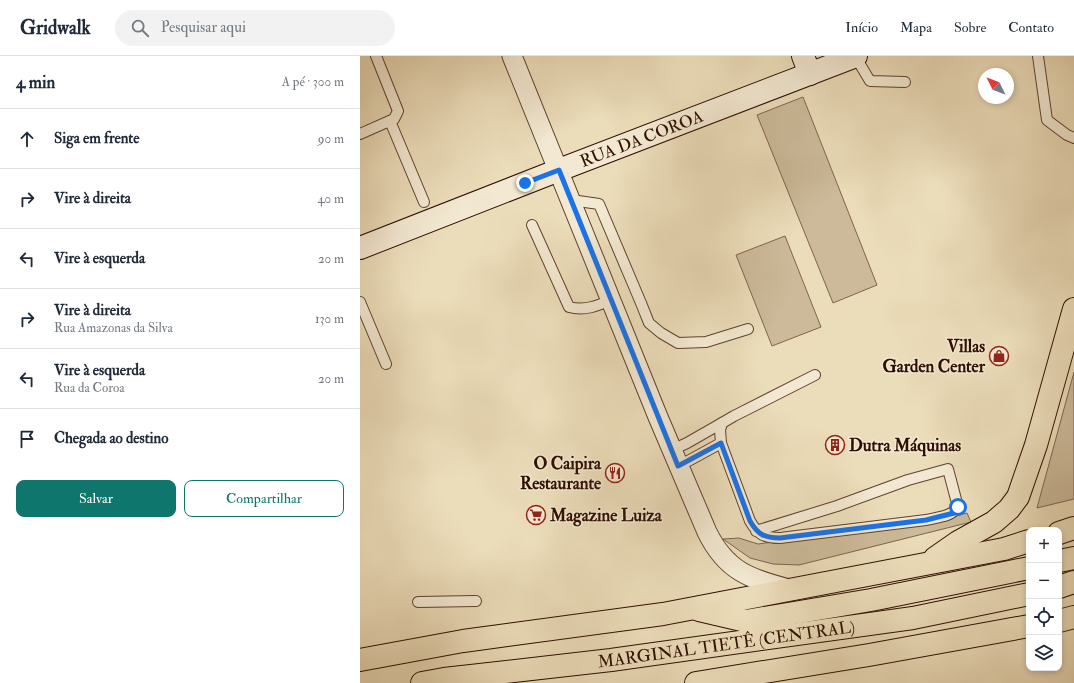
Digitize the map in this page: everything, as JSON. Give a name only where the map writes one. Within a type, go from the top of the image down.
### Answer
[{"type":"highway","points":[[928,563],[958,542],[994,522],[1009,509],[1018,497],[1036,445],[1074,308]]},
{"type":"highway","points":[[1062,532],[1074,528]]},
{"type":"highway","points":[[360,660],[463,641],[663,614],[1004,549],[1026,542]]},
{"type":"highway","points":[[1062,560],[1074,558]]},
{"type":"highway","points":[[692,608],[746,621],[871,600],[1026,569]]},
{"type":"highway","points":[[1062,586],[1074,582]]},
{"type":"highway","name":"MARGINAL TIETÊ (CENTRAL)","points":[[422,683],[444,679],[611,660],[913,618],[1026,595]]},
{"type":"highway","points":[[1062,620],[1074,617]]},
{"type":"highway","points":[[696,683],[869,655],[1026,627]]},
{"type":"street","points":[[512,56],[675,458],[714,547],[727,562],[745,575],[766,583],[789,589]]},
{"type":"street","name":"RUA DA COROA","points":[[360,248],[559,170],[806,65],[855,56]]},
{"type":"lane","points":[[360,134],[394,119],[398,111],[376,56]]},
{"type":"lane","points":[[855,56],[870,81],[905,82]]},
{"type":"lane","points":[[1038,56],[1047,120],[1067,135],[1074,138]]},
{"type":"lane","points":[[390,121],[424,202]]},
{"type":"lane","points":[[571,200],[599,204],[649,323],[661,333],[678,343],[706,342],[748,329]]},
{"type":"lane","points":[[532,225],[569,307],[577,309],[591,308],[611,300]]},
{"type":"lane","points":[[360,302],[386,364]]},
{"type":"lane","points":[[675,458],[687,444],[722,423],[815,375]]},
{"type":"lane","points":[[722,423],[720,430],[721,443],[750,521],[756,531],[771,538],[926,520],[954,513],[958,507],[948,469],[908,480],[837,506],[756,531]]},
{"type":"lane","points":[[675,458],[721,443]]},
{"type":"lane","points":[[418,602],[476,601]]},
{"type":"shaded area","points":[[803,97],[877,285],[833,303],[757,115]]},
{"type":"shaded area","points":[[785,236],[821,327],[772,346],[736,255]]},
{"type":"shaded area","points":[[1074,372],[1074,499],[1037,508]]},
{"type":"shaded area","points":[[967,513],[971,522],[799,565],[773,564],[750,558],[723,539],[739,538],[758,544],[935,521]]},
{"type":"place","name":"Villas Garden Center","points":[[999,356]]},
{"type":"place","name":"Dutra Máquinas","points":[[835,445]]},
{"type":"place","name":"O Caipira Restaurante","points":[[615,473]]},
{"type":"place","name":"Magazine Luiza","points":[[536,515]]},
{"type":"route","points":[[525,183],[559,170],[678,466],[690,461],[721,443],[750,521],[756,531],[771,538],[780,538],[926,520],[947,516],[954,513],[958,507]]}]
